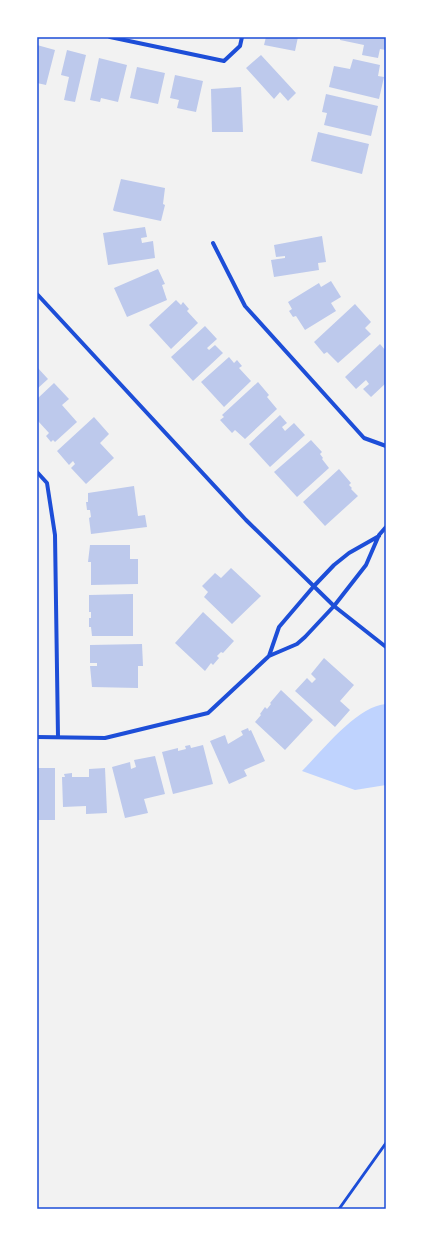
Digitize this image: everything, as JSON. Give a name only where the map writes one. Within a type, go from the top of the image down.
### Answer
[{"type":"street","points":[[110,37],[224,61],[240,46],[242,37]]},
{"type":"street","points":[[213,243],[245,306],[364,438],[386,446]]},
{"type":"street","points":[[37,294],[246,520],[334,606],[386,647]]},
{"type":"street","points":[[37,472],[47,483],[55,535],[58,737]]},
{"type":"street","points":[[37,737],[105,738],[208,713],[269,656],[296,644],[305,637],[334,606],[366,565],[379,535],[386,527]]},
{"type":"street","points":[[269,656],[279,627],[314,586],[334,565],[349,553],[379,535]]},
{"type":"lane","points":[[338,1209],[386,1143]]},
{"type":"water","points":[[386,704],[386,785],[355,790],[302,771],[341,731],[363,712]]},
{"type":"building","points":[[266,37],[298,37],[295,51],[264,45]]},
{"type":"building","points":[[340,37],[383,37],[386,39],[386,50],[380,49],[378,58],[362,55],[364,45],[340,40]]},
{"type":"building","points":[[37,45],[55,50],[46,85],[37,83]]},
{"type":"building","points":[[67,50],[86,55],[75,102],[64,100],[69,77],[61,75]]},
{"type":"building","points":[[261,55],[296,93],[288,101],[280,92],[274,99],[246,68]]},
{"type":"building","points":[[99,58],[127,65],[118,102],[101,98],[100,102],[90,100]]},
{"type":"building","points":[[353,59],[380,65],[378,76],[384,77],[379,99],[329,87],[334,66],[350,69]]},
{"type":"building","points":[[137,67],[165,73],[158,104],[130,98]]},
{"type":"building","points":[[175,75],[203,81],[196,112],[177,108],[179,100],[170,98]]},
{"type":"building","points":[[241,87],[243,132],[212,132],[211,89]]},
{"type":"building","points":[[326,94],[378,106],[371,136],[324,125],[327,113],[322,112]]},
{"type":"building","points":[[318,132],[369,144],[362,174],[311,161]]},
{"type":"building","points":[[121,179],[165,188],[163,204],[165,205],[161,221],[113,210]]},
{"type":"building","points":[[145,227],[147,237],[141,238],[142,243],[153,241],[155,258],[108,265],[103,233]]},
{"type":"building","points":[[322,236],[326,262],[318,263],[319,270],[274,277],[271,260],[285,258],[285,256],[276,257],[274,245]]},
{"type":"building","points":[[158,269],[165,284],[162,285],[167,300],[127,317],[114,288]]},
{"type":"building","points":[[331,281],[341,297],[331,303],[336,311],[305,330],[296,316],[293,317],[289,311],[292,309],[288,302],[319,283],[321,287]]},
{"type":"building","points":[[176,300],[181,305],[183,302],[189,309],[187,311],[198,323],[171,349],[149,325]]},
{"type":"building","points":[[355,304],[371,322],[365,328],[371,334],[338,363],[327,352],[324,354],[314,342]]},
{"type":"building","points":[[205,326],[217,339],[207,348],[209,350],[215,345],[223,353],[193,381],[171,357]]},
{"type":"building","points":[[380,344],[386,351],[386,383],[371,397],[363,389],[369,384],[366,380],[356,389],[345,377]]},
{"type":"building","points":[[229,357],[234,363],[237,360],[242,366],[239,368],[251,381],[224,407],[201,382]]},
{"type":"building","points":[[37,367],[48,379],[37,389]]},
{"type":"building","points":[[258,382],[269,395],[267,397],[277,409],[245,439],[235,430],[232,433],[220,420],[224,417],[222,415]]},
{"type":"building","points":[[54,383],[69,399],[62,405],[77,422],[55,442],[53,440],[51,442],[46,436],[49,433],[38,421],[37,422],[37,399]]},
{"type":"building","points":[[280,415],[287,423],[282,427],[285,431],[294,423],[305,435],[270,467],[249,444]]},
{"type":"building","points":[[94,417],[109,434],[100,443],[114,458],[86,484],[71,468],[75,464],[73,461],[69,465],[57,451]]},
{"type":"building","points":[[311,440],[322,452],[320,454],[323,458],[322,459],[329,468],[297,497],[274,472]]},
{"type":"building","points":[[339,469],[351,483],[349,485],[352,488],[351,489],[358,496],[325,526],[303,502]]},
{"type":"building","points":[[134,486],[138,516],[145,515],[147,527],[91,534],[89,518],[91,517],[90,510],[87,510],[86,502],[88,502],[88,493]]},
{"type":"building","points":[[90,545],[130,545],[130,559],[138,559],[138,584],[91,585],[91,562],[88,562]]},
{"type":"building","points":[[231,568],[261,596],[232,624],[204,597],[208,592],[202,586],[215,573],[221,578]]},
{"type":"building","points":[[133,594],[133,636],[92,636],[91,627],[89,627],[91,612],[89,612],[89,595]]},
{"type":"building","points":[[203,612],[234,641],[223,653],[221,652],[217,656],[219,658],[213,665],[211,663],[205,671],[175,643]]},
{"type":"building","points":[[142,644],[143,666],[138,666],[138,688],[92,687],[90,666],[97,666],[97,663],[90,663],[90,645]]},
{"type":"building","points":[[324,658],[354,685],[340,701],[350,710],[335,727],[295,691],[307,678],[312,683],[316,679],[311,674]]},
{"type":"building","points":[[281,690],[313,720],[285,750],[255,722],[265,707],[267,709]]},
{"type":"building","points":[[248,728],[249,731],[251,730],[265,761],[244,770],[247,776],[229,784],[210,741],[225,735],[228,744],[243,735],[241,731]]},
{"type":"building","points":[[190,745],[191,748],[203,745],[213,784],[173,794],[162,752],[178,748],[178,751],[186,749],[185,746]]},
{"type":"building","points":[[155,756],[165,794],[144,799],[148,813],[125,818],[112,767],[130,762],[131,769],[136,767],[134,760]]},
{"type":"building","points":[[37,768],[55,768],[55,820],[37,820]]},
{"type":"building","points":[[105,768],[107,813],[86,814],[86,806],[63,807],[62,777],[65,777],[64,774],[72,773],[72,777],[89,777],[89,769]]}]
